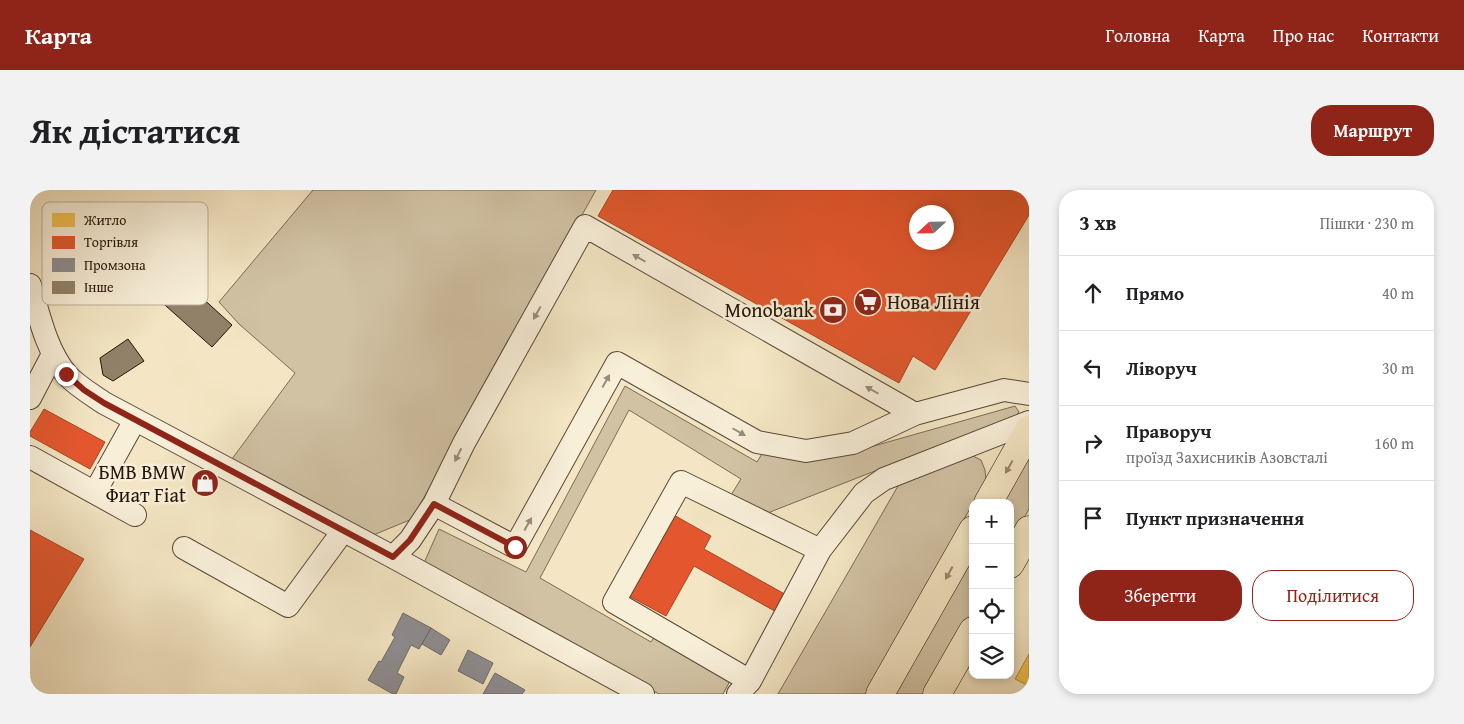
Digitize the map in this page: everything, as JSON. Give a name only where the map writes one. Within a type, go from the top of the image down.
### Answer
[{"type":"main road","points":[[990,499],[1029,430]]},
{"type":"main road","points":[[1014,557],[1029,530]]},
{"type":"main road","points":[[880,694],[969,537]]},
{"type":"main road","points":[[938,694],[971,634]]},
{"type":"street","points":[[393,557],[410,540],[434,504],[464,443],[585,226],[915,414]]},
{"type":"street","points":[[30,285],[37,331],[66,374],[84,390],[135,420],[393,557],[643,694]]},
{"type":"street","points":[[30,398],[53,354]]},
{"type":"street","points":[[434,504],[515,547],[617,363],[757,442],[806,451],[853,443],[915,414],[1004,390],[1029,394]]},
{"type":"street","points":[[95,492],[135,420]]},
{"type":"street","points":[[820,550],[681,482],[614,602],[744,687],[820,550],[864,493],[884,479],[1029,422]]},
{"type":"street","points":[[30,457],[135,515]]},
{"type":"street","points":[[184,548],[288,606],[343,531]]},
{"type":"shaded area","points":[[313,190],[596,190],[412,519],[371,536],[232,459],[295,373],[239,324],[219,302]]},
{"type":"shaded area","points":[[625,386],[757,462],[763,452],[842,455],[1015,406],[1019,412],[1009,424],[880,469],[765,514],[731,495],[741,479],[629,410],[540,578],[651,642],[655,636],[731,679],[723,694],[659,694],[424,563],[439,529],[526,572]]},
{"type":"shaded area","points":[[973,456],[981,460],[986,480],[975,499],[969,499],[969,510],[866,694],[778,694],[898,486],[908,478],[964,457]]},
{"type":"shaded area","points":[[1029,456],[1029,509],[1014,536],[1014,499],[1004,499]]},
{"type":"shaded area","points":[[969,562],[969,617],[926,694],[893,694]]},
{"type":"building: Житло","points":[[1029,654],[1029,686],[1015,679]]},
{"type":"building: Торгівля","points":[[613,190],[1019,190],[1029,196],[1029,215],[935,370],[913,356],[899,383],[598,216]]},
{"type":"building: Торгівля","points":[[44,409],[105,442],[90,469],[30,436],[30,432]]},
{"type":"building: Торгівля","points":[[672,514],[711,536],[704,549],[790,597],[780,614],[694,566],[666,616],[627,595]]},
{"type":"building: Торгівля","points":[[30,530],[84,559],[30,647]]},
{"type":"building: Промзона","points":[[403,613],[431,628],[419,649],[411,645],[397,673],[404,677],[396,694],[393,694],[368,680],[395,637],[392,635]]},
{"type":"building: Промзона","points":[[431,628],[450,640],[441,655],[422,644]]},
{"type":"building: Промзона","points":[[468,650],[493,663],[483,684],[458,671]]},
{"type":"building: Промзона","points":[[495,673],[525,690],[522,694],[483,694]]},
{"type":"building: Інше","points":[[208,303],[232,325],[212,347],[165,305],[208,305]]},
{"type":"building: Інше","points":[[128,339],[144,361],[113,381],[103,375],[100,358]]},
{"type":"place","name":"Нова Лінія","points":[[868,302]]},
{"type":"place","name":"Monobank","points":[[833,310]]},
{"type":"place","name":"БМВ BMW Фиат Fiat","points":[[205,483]]},
{"type":"route","points":[[66,374],[84,390],[104,403],[393,557],[410,540],[434,504],[515,547]]}]
